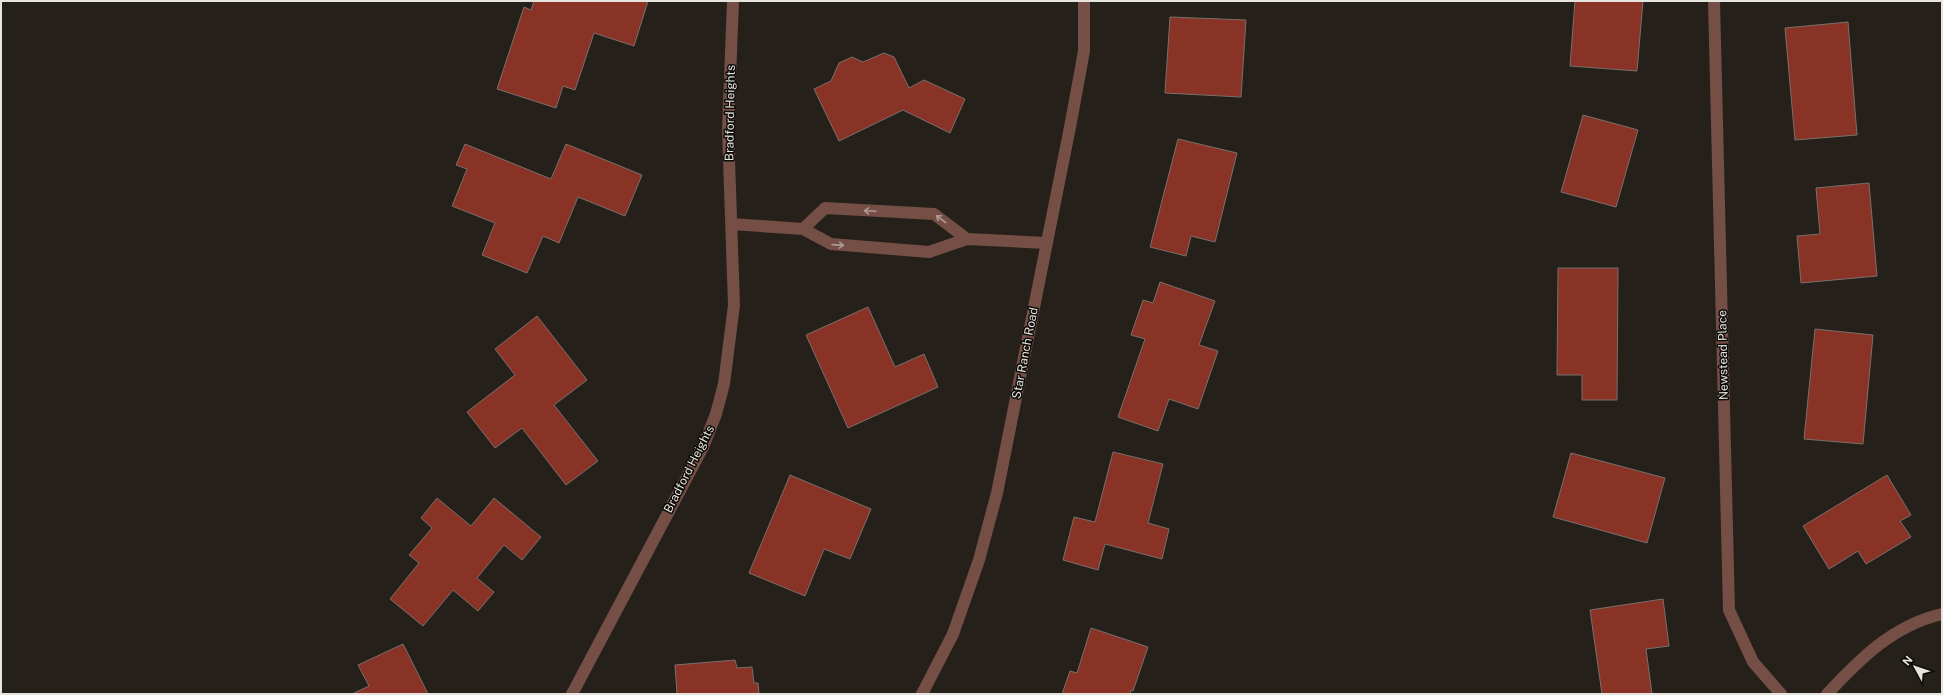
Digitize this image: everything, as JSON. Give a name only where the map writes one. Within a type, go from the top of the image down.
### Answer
[{"type":"street","name":"Bradford Heights","points":[[572,694],[703,447],[716,414],[724,384],[734,305],[728,130],[733,1]]},
{"type":"street","name":"Star Ranch Road","points":[[922,694],[953,634],[979,560],[997,493],[1084,51],[1084,1]]},
{"type":"street","name":"Newstead Place","points":[[1714,1],[1729,610],[1753,662],[1781,694]]},
{"type":"street","points":[[803,228],[825,208],[934,214],[967,239]]},
{"type":"street","points":[[732,224],[803,228],[831,244],[929,252],[967,239],[1046,243]]},
{"type":"street","points":[[1827,694],[1850,669],[1888,636],[1914,623],[1942,614]]},
{"type":"building","points":[[534,1],[648,1],[634,46],[594,33],[575,90],[563,86],[556,108],[497,89],[524,7],[531,10]]},
{"type":"building","points":[[1575,1],[1643,1],[1637,71],[1570,66]]},
{"type":"building","points":[[1170,17],[1246,20],[1241,97],[1165,93]]},
{"type":"building","points":[[1848,22],[1857,135],[1795,140],[1785,28]]},
{"type":"building","points":[[884,53],[894,57],[909,88],[924,80],[965,99],[950,133],[903,110],[839,141],[814,89],[831,81],[839,63],[852,57],[863,62]]},
{"type":"building","points":[[1583,115],[1638,130],[1616,207],[1561,192]]},
{"type":"building","points":[[1178,139],[1237,153],[1215,242],[1191,236],[1186,256],[1150,247]]},
{"type":"building","points":[[465,144],[551,179],[566,144],[642,175],[625,216],[578,197],[559,243],[543,236],[527,273],[482,255],[495,223],[452,206],[467,169],[456,165]]},
{"type":"building","points":[[1869,183],[1877,276],[1801,283],[1797,236],[1820,234],[1816,188]]},
{"type":"building","points":[[1558,268],[1618,268],[1617,400],[1582,400],[1582,375],[1557,375]]},
{"type":"building","points":[[1160,282],[1215,301],[1199,345],[1218,351],[1198,409],[1169,399],[1158,431],[1118,417],[1145,339],[1131,335],[1143,300],[1153,303]]},
{"type":"building","points":[[868,307],[895,367],[924,354],[938,387],[848,428],[806,335]]},
{"type":"building","points":[[537,316],[587,380],[554,405],[598,461],[566,485],[522,428],[495,448],[467,412],[515,375],[495,349]]},
{"type":"building","points":[[1815,329],[1873,335],[1863,444],[1804,439]]},
{"type":"building","points":[[1113,452],[1163,464],[1148,523],[1169,529],[1162,559],[1105,544],[1098,570],[1063,560],[1074,517],[1095,522]]},
{"type":"building","points":[[1571,453],[1665,478],[1647,543],[1553,517]]},
{"type":"building","points":[[790,475],[871,509],[850,559],[824,549],[805,596],[749,573]]},
{"type":"building","points":[[1887,475],[1911,515],[1900,521],[1911,537],[1866,564],[1858,551],[1829,569],[1803,526]]},
{"type":"building","points":[[437,498],[471,526],[494,498],[541,537],[522,560],[504,545],[477,578],[494,592],[478,611],[453,590],[423,626],[390,599],[419,563],[409,555],[432,528],[421,518]]},
{"type":"building","points":[[1663,599],[1669,646],[1646,649],[1652,694],[1602,694],[1590,610]]},
{"type":"building","points":[[1091,628],[1148,647],[1133,691],[1131,690],[1130,694],[1062,694],[1070,671],[1077,673]]},
{"type":"building","points":[[403,644],[428,694],[352,694],[369,686],[358,665]]},
{"type":"building","points":[[735,660],[737,668],[752,667],[754,683],[758,683],[759,694],[677,694],[675,665]]}]
